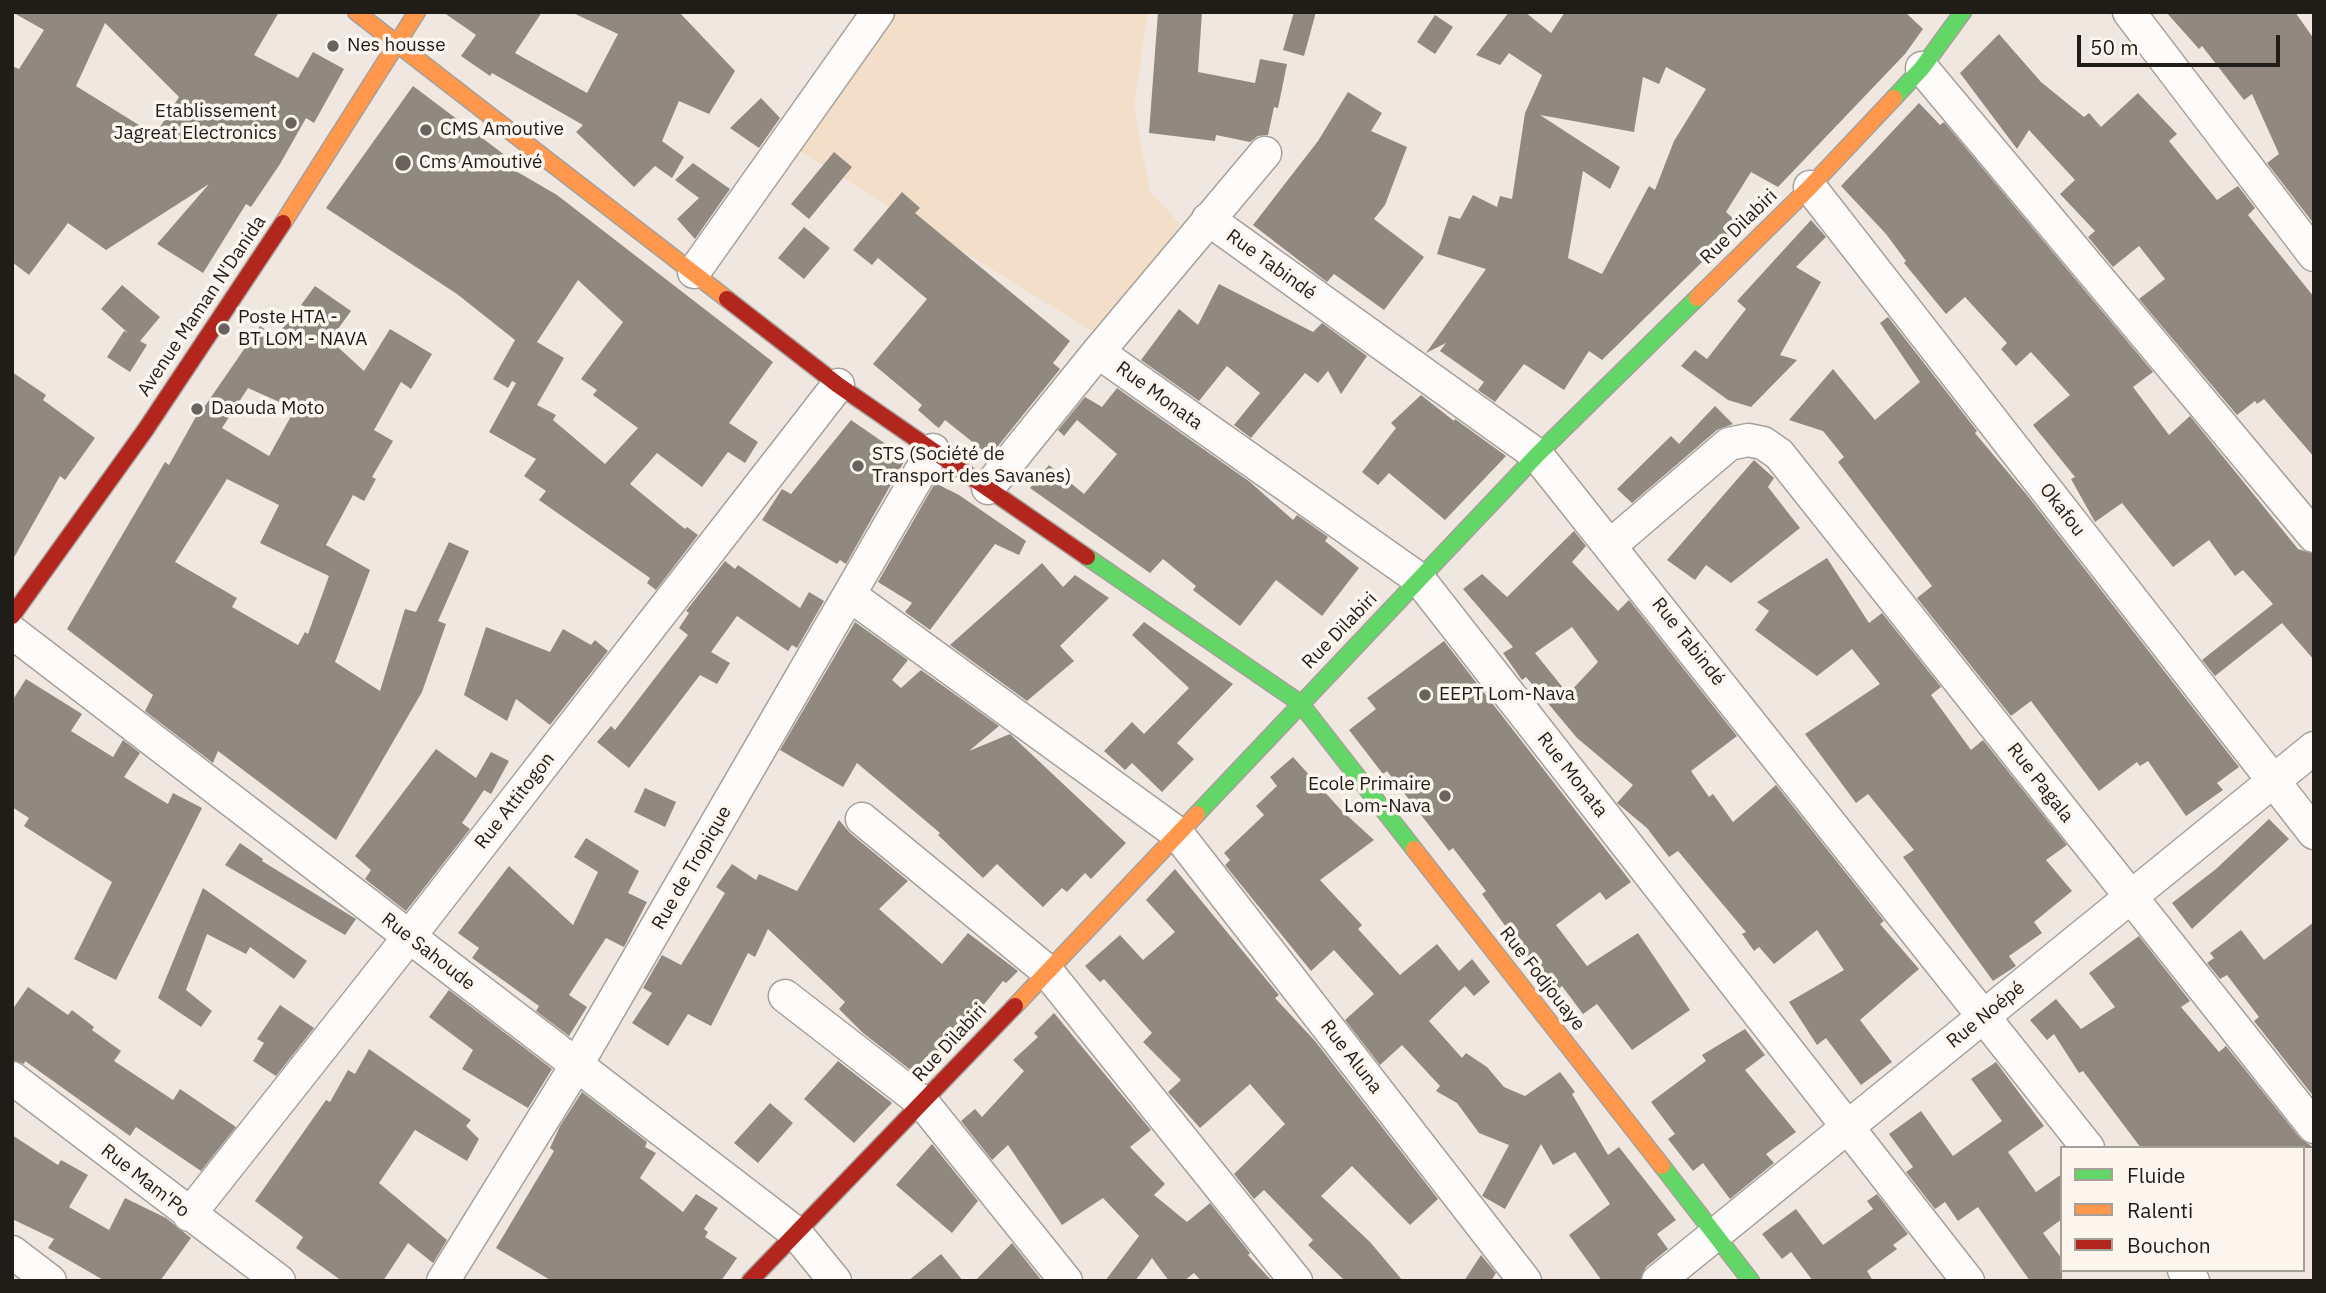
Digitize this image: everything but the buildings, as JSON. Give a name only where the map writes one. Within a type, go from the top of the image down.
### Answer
[{"type":"main road","name":"Rue Fodjouaye","points":[[356,12],[838,385],[1300,703],[1751,1281]]},
{"type":"main road","name":"Avenue Maman N'Danida","points":[[12,616],[146,429],[327,157],[417,12]]},
{"type":"main road","name":"Rue Dilabiri","points":[[750,1281],[923,1103],[1046,970],[1538,455],[1810,187],[1922,68],[1963,12]]},
{"type":"street","points":[[694,272],[878,12]]},
{"type":"street","points":[[2129,12],[2314,255]]},
{"type":"street","points":[[1922,68],[2314,536]]},
{"type":"street","points":[[988,488],[1265,153]]},
{"type":"street","name":"Okafou","points":[[1810,187],[2314,833]]},
{"type":"street","name":"Rue Tabindé","points":[[1208,219],[1538,455],[2086,1146]]},
{"type":"street","name":"Rue Monata","points":[[1098,352],[1419,579],[1968,1281]]},
{"type":"street","name":"Rue Attitogon","points":[[189,1215],[838,385]]},
{"type":"street","name":"Rue Pagala","points":[[1611,545],[1729,444],[1748,440],[1763,443],[1779,454],[2314,1127]]},
{"type":"street","name":"Rue de Tropique","points":[[443,1281],[576,1066],[851,596],[933,450]]},
{"type":"street","name":"Rue Aluna","points":[[851,596],[1177,833],[1525,1281]]},
{"type":"street","name":"Rue Sahoude","points":[[12,632],[796,1233],[835,1281]]},
{"type":"street","name":"Rue Noépé","points":[[1658,1281],[2314,748]]},
{"type":"street","points":[[862,819],[1046,970],[1296,1281]]},
{"type":"street","points":[[785,996],[923,1103],[1066,1281]]},
{"type":"street","name":"Rue Mam'Po","points":[[12,1078],[279,1281]]},
{"type":"street","points":[[12,1252],[50,1281]]},
{"type":"shaded area","points":[[876,12],[1148,12],[1134,106],[1150,191],[1180,224],[1105,339],[783,141]]},
{"type":"traffic: fast","points":[[1894,98],[1922,68],[1963,12]]},
{"type":"traffic: fast","points":[[1197,814],[1537,455],[1697,298]]},
{"type":"traffic: fast","points":[[1087,557],[1300,703],[1414,849]]},
{"type":"traffic: fast","points":[[1662,1166],[1751,1281]]},
{"type":"traffic: slow","points":[[356,12],[727,299]]},
{"type":"traffic: slow","points":[[283,223],[417,12]]},
{"type":"traffic: slow","points":[[1697,298],[1810,187],[1894,98]]},
{"type":"traffic: slow","points":[[1015,1006],[1197,814]]},
{"type":"traffic: slow","points":[[1414,849],[1662,1166]]},
{"type":"traffic: jam","points":[[12,616],[146,429],[283,223]]},
{"type":"traffic: jam","points":[[727,299],[838,385],[1087,557]]},
{"type":"traffic: jam","points":[[750,1281],[1015,1006]]},
{"type":"place","name":"Nes housse","points":[[333,46]]},
{"type":"place","name":"Etablissement Jagreat Electronics","points":[[291,123]]},
{"type":"place","name":"CMS Amoutive","points":[[426,130]]},
{"type":"place","name":"Cms Amoutivé","points":[[403,163]]},
{"type":"place","name":"Poste HTA - BT LOM - NAVA","points":[[224,329]]},
{"type":"place","name":"Daouda Moto","points":[[197,409]]},
{"type":"place","name":"STS (Société de Transport des Savanes)","points":[[858,466]]},
{"type":"place","name":"EEPT Lom-Nava","points":[[1425,695]]},
{"type":"place","name":"Ecole Primaire Lom-Nava","points":[[1445,796]]}]
